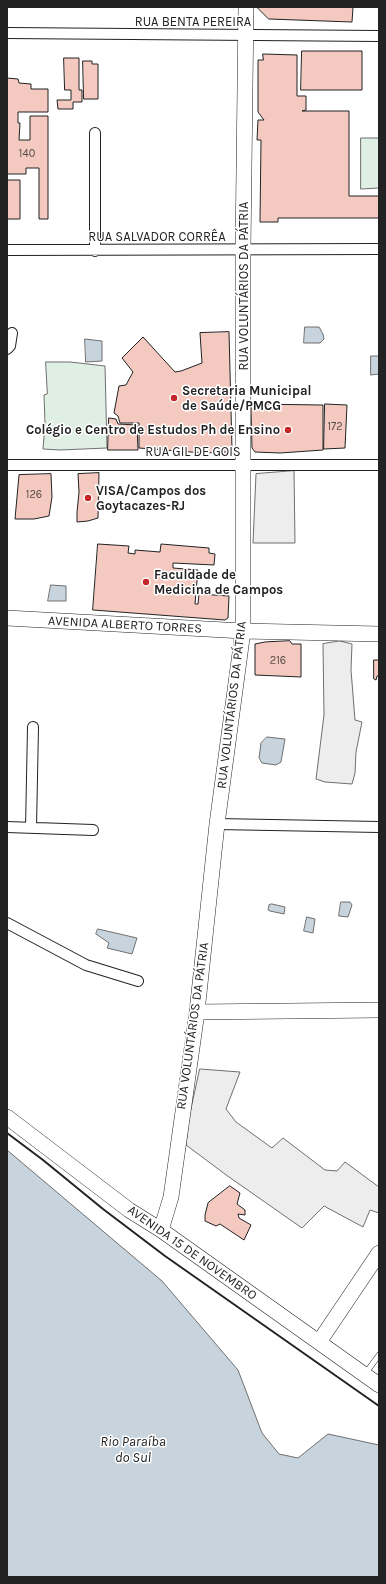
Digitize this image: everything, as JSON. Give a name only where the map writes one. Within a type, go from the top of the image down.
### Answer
[{"type":"main road","name":"RUA VOLUNTÁRIOS DA PÁTRIA","points":[[160,1230],[171,1197],[197,1012],[217,824],[243,631],[243,250],[246,7]]},
{"type":"main road","name":"AVENIDA ALBERTO TORRES","points":[[7,618],[243,631],[379,634]]},
{"type":"main road","points":[[197,1012],[379,1010]]},
{"type":"main road","name":"AVENIDA 15 DE NOVEMBRO","points":[[7,1117],[129,1210],[160,1230],[379,1386]]},
{"type":"main road","points":[[319,1342],[379,1253]]},
{"type":"street","name":"RUA BENTA PEREIRA","points":[[7,33],[379,36]]},
{"type":"street","points":[[95,133],[95,251]]},
{"type":"street","name":"RUA SALVADOR CORRÊA","points":[[7,250],[95,251],[379,249]]},
{"type":"street","points":[[7,349],[10,346],[12,333]]},
{"type":"street","name":"RUA GIL DE GOIS","points":[[7,465],[379,465]]},
{"type":"street","points":[[30,828],[33,728]]},
{"type":"street","points":[[217,824],[379,827]]},
{"type":"street","points":[[7,827],[93,830]]},
{"type":"street","points":[[7,923],[86,965],[138,981]]},
{"type":"lane","points":[[364,1375],[379,1355]]},
{"type":"green space","points":[[361,138],[379,138],[379,188],[361,189]]},
{"type":"green space","points":[[46,362],[70,362],[105,366],[107,448],[60,450],[43,449],[45,424],[44,395],[47,394]]},
{"type":"shaded area","points":[[294,471],[295,543],[253,543],[256,474]]},
{"type":"shaded area","points":[[340,641],[352,644],[351,670],[355,720],[362,722],[356,752],[355,773],[352,784],[325,782],[316,779],[324,715],[323,644]]},
{"type":"shaded area","points":[[200,1069],[240,1072],[226,1109],[236,1122],[272,1148],[283,1138],[325,1170],[337,1171],[345,1162],[379,1187],[379,1213],[370,1210],[363,1227],[324,1206],[302,1228],[186,1145],[189,1118]]},
{"type":"water","points":[[305,327],[319,327],[324,339],[320,343],[304,343]]},
{"type":"water","points":[[85,339],[102,341],[102,361],[86,362]]},
{"type":"water","points":[[371,356],[379,356],[379,374],[371,375]]},
{"type":"water","points":[[51,585],[66,586],[66,601],[48,601]]},
{"type":"water","points":[[267,737],[285,739],[281,762],[276,765],[262,763],[259,758],[261,743]]},
{"type":"water","points":[[341,902],[350,902],[352,905],[348,917],[339,916]]},
{"type":"water","points":[[272,904],[285,907],[284,914],[268,910],[269,905]]},
{"type":"water","points":[[307,917],[315,919],[313,933],[304,931]]},
{"type":"water","points":[[98,929],[137,938],[132,954],[107,948],[109,943],[96,934]]},
{"type":"water","name":"Rio Paraíba do Sul","points":[[7,1150],[162,1281],[238,1370],[262,1433],[279,1454],[298,1458],[328,1434],[379,1445],[379,1577],[7,1577]]},
{"type":"building","points":[[257,7],[353,7],[352,22],[269,19]]},
{"type":"building","points":[[302,51],[362,51],[362,90],[301,90]]},
{"type":"building","points":[[263,54],[297,55],[297,96],[306,96],[306,110],[302,111],[349,111],[349,196],[379,196],[379,218],[278,218],[278,222],[260,222],[261,140],[257,140],[258,120],[264,120],[258,112],[258,60],[263,60]]},
{"type":"building","points":[[64,58],[79,58],[79,90],[82,90],[82,102],[73,102],[73,109],[58,109],[57,100],[71,100],[71,90],[65,90]]},
{"type":"building","points":[[83,61],[92,61],[92,64],[98,64],[98,99],[84,99]]},
{"type":"building","points":[[7,78],[18,79],[19,83],[31,84],[31,89],[48,89],[48,112],[18,112],[18,123],[20,123],[19,140],[30,140],[30,116],[48,116],[48,219],[39,219],[39,168],[26,168],[26,174],[7,174]]},
{"type":"building","points":[[7,180],[20,180],[20,219],[7,219]]},
{"type":"building","name":"Secretaria Municipal de Saúde/PMCG","points":[[229,332],[232,449],[227,452],[204,453],[139,448],[139,423],[120,423],[118,416],[114,413],[119,386],[126,385],[133,372],[122,358],[143,337],[175,372],[181,371],[202,363],[200,333]]},
{"type":"building","name":"Colégio e Centro de Estudos Ph de Ensino","points":[[252,404],[323,405],[323,450],[280,453],[255,452],[252,448]]},
{"type":"building","points":[[325,404],[347,405],[345,448],[324,449]]},
{"type":"building","points":[[109,418],[116,419],[118,424],[137,425],[138,450],[108,450]]},
{"type":"building","name":"VISA/Campos dos Goytacazes-RJ","points":[[99,473],[98,518],[77,522],[79,492],[78,474]]},
{"type":"building","points":[[51,474],[52,497],[49,516],[34,519],[15,519],[19,475]]},
{"type":"building","name":"Faculdade de Medicina de Campos","points":[[98,544],[129,546],[128,553],[135,554],[135,550],[160,552],[161,544],[209,548],[209,553],[215,554],[214,565],[173,563],[173,568],[198,570],[195,604],[198,604],[199,594],[229,596],[228,618],[225,620],[93,610]]},
{"type":"building","points":[[290,641],[292,644],[301,644],[301,677],[255,675],[255,644]]},
{"type":"building","points":[[374,660],[379,660],[379,676],[377,676],[376,680],[374,679]]},
{"type":"building","points":[[230,1186],[240,1193],[237,1204],[245,1210],[245,1215],[238,1214],[239,1218],[251,1225],[244,1240],[220,1224],[216,1226],[205,1221],[208,1203]]},
{"type":"wall","points":[[7,1133],[165,1256],[379,1406]]},
{"type":"place","name":"Secretaria Municipal de Saúde/PMCG","points":[[174,398]]},
{"type":"place","name":"Colégio e Centro de Estudos Ph de Ensino","points":[[288,430]]},
{"type":"place","name":"VISA/Campos dos Goytacazes-RJ","points":[[88,498]]},
{"type":"place","name":"Faculdade de Medicina de Campos","points":[[146,582]]}]
